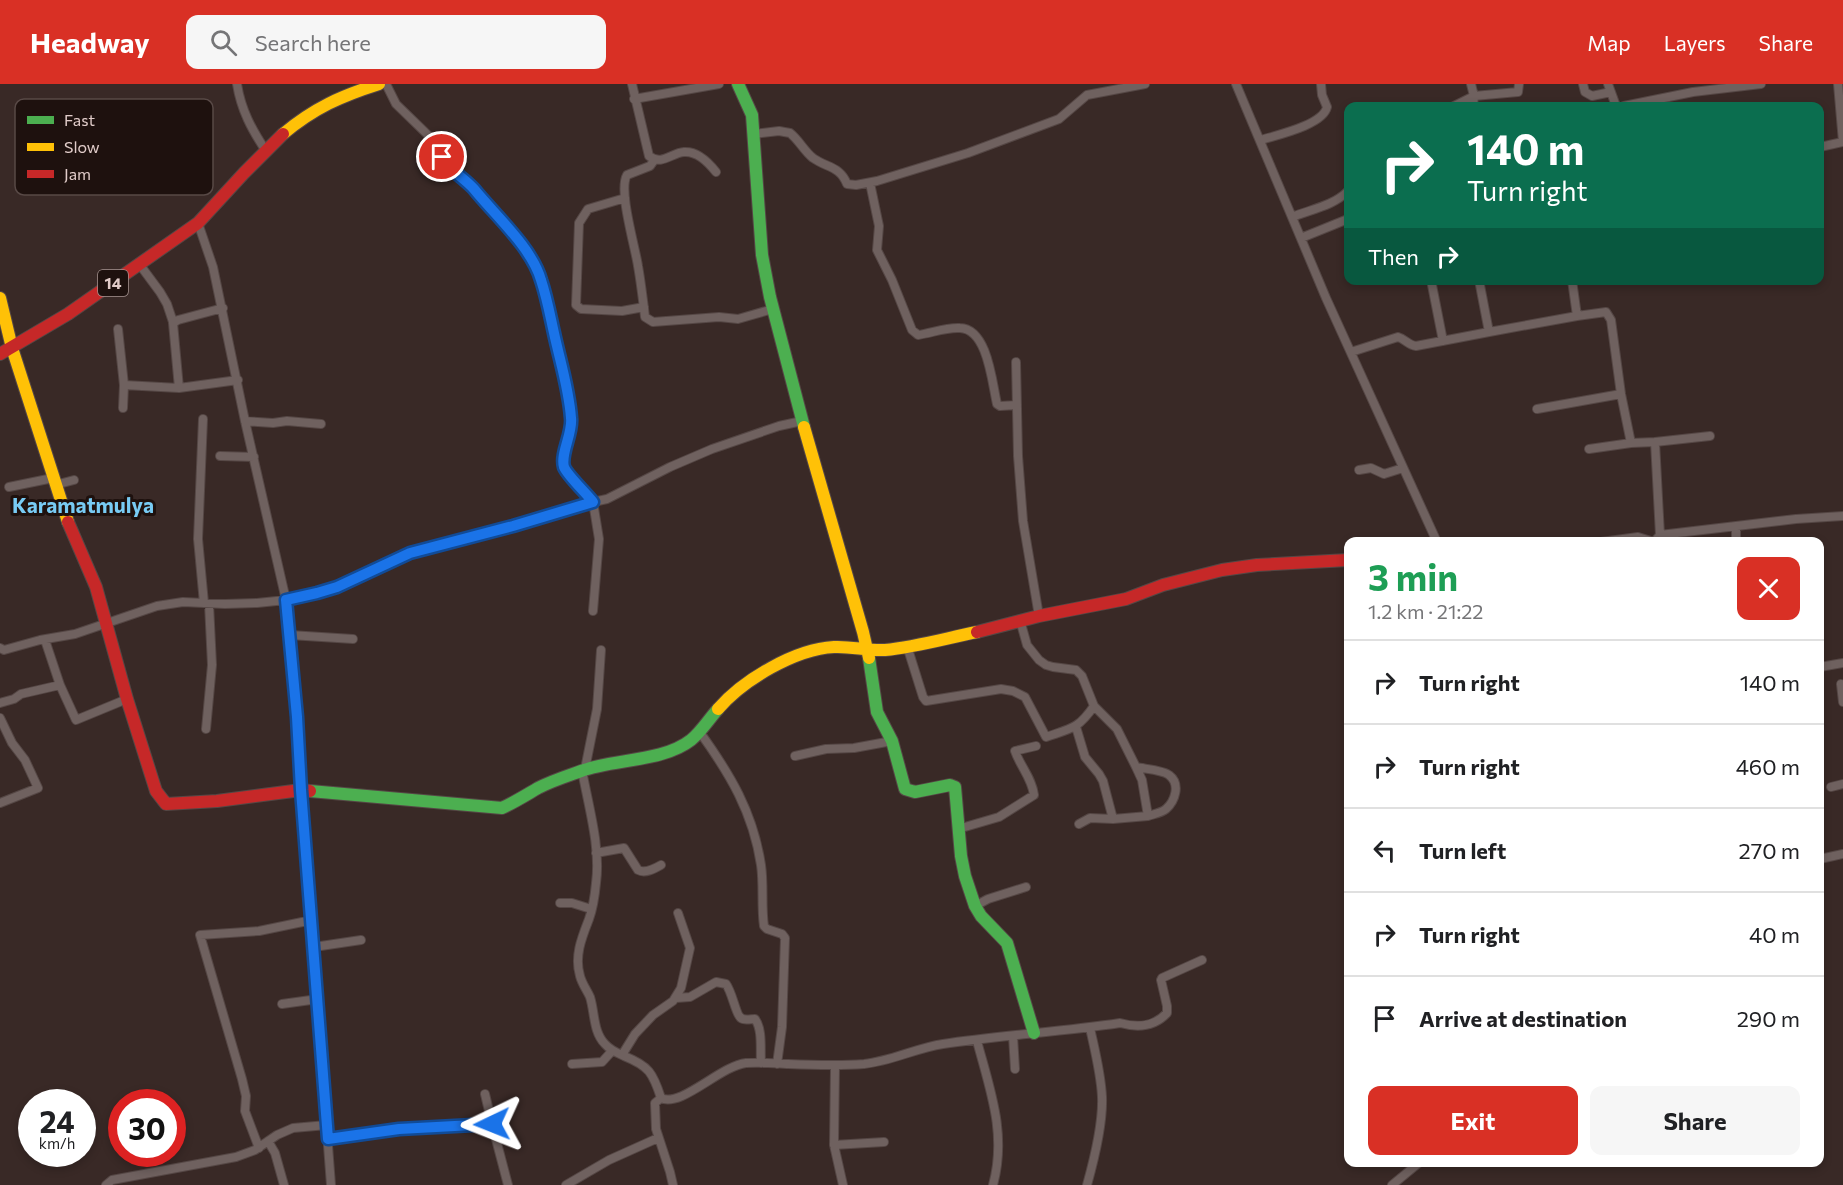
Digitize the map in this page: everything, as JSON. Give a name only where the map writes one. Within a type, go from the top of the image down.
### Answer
[{"type":"main road","name":"14","points":[[6,351],[74,310],[198,223],[266,151],[294,126],[330,102],[379,84]]},
{"type":"main road","points":[[738,84],[750,108],[754,134],[762,255],[773,309],[802,421],[867,650],[877,712],[892,741],[905,789],[915,792],[950,784],[955,787],[962,866],[975,906],[986,922],[1007,943],[1034,1033]]},
{"type":"main road","points":[[0,298],[6,351],[70,530],[96,587],[126,699],[156,791],[163,802],[175,804],[217,801],[301,790],[502,808],[538,788],[584,770],[665,753],[691,740],[726,700],[752,679],[780,663],[803,654],[833,647],[884,650],[982,631],[1020,620],[1126,598],[1162,585],[1222,570],[1257,565],[1344,560]]},
{"type":"street","points":[[237,84],[242,106],[251,128],[266,151]]},
{"type":"street","points":[[386,84],[399,110],[430,137],[447,166],[474,189],[480,199],[507,227],[536,267],[549,306],[570,408],[572,430],[563,464],[569,476],[582,487],[593,502],[600,539],[593,611]]},
{"type":"street","points":[[632,84],[648,154],[655,159],[664,160],[688,152],[704,160],[716,172]]},
{"type":"street","points":[[634,99],[718,84]]},
{"type":"street","points":[[754,134],[779,131],[790,133],[810,156],[840,172],[847,184],[856,185],[870,183],[968,153],[1059,119],[1087,95],[1145,84]]},
{"type":"street","points":[[1236,84],[1351,352],[1435,537]]},
{"type":"street","points":[[1260,140],[1303,126],[1324,115],[1327,107],[1322,95],[1321,84]]},
{"type":"street","points":[[1471,84],[1473,102]]},
{"type":"street","points":[[1462,102],[1474,96],[1518,92],[1519,84]]},
{"type":"street","points":[[1583,84],[1585,92],[1592,96],[1610,88]]},
{"type":"street","points":[[1644,102],[1693,92],[1761,84]]},
{"type":"street","points":[[1824,146],[1843,142],[1838,84]]},
{"type":"street","points":[[655,159],[650,166],[626,176],[624,185],[645,317],[653,322],[719,317],[738,319],[773,309]]},
{"type":"street","points":[[870,183],[879,226],[877,250],[912,330],[918,335],[959,327],[974,333],[981,342],[987,359],[997,404],[1000,406],[1017,405]]},
{"type":"street","points":[[1292,217],[1328,205],[1344,195]]},
{"type":"street","points":[[625,198],[588,209],[579,223],[576,305],[581,309],[622,311],[644,307]]},
{"type":"street","points":[[1301,238],[1344,221]]},
{"type":"street","points":[[198,223],[213,267],[223,308],[245,421],[286,600],[332,1185]]},
{"type":"street","points":[[140,265],[160,292],[174,322],[179,388]]},
{"type":"street","points":[[1432,285],[1443,341]]},
{"type":"street","points":[[1480,285],[1489,332]]},
{"type":"street","points":[[1573,285],[1577,316]]},
{"type":"street","points":[[174,322],[223,308]]},
{"type":"street","points":[[1351,352],[1398,337],[1411,346],[1606,312],[1611,320],[1631,443]]},
{"type":"street","points":[[118,329],[124,385],[123,408]]},
{"type":"street","points":[[1016,362],[1018,456],[1023,521],[1039,616]]},
{"type":"street","points":[[124,385],[179,388],[238,380]]},
{"type":"street","points":[[1537,409],[1622,394]]},
{"type":"street","points":[[203,419],[198,539],[212,665],[206,729]]},
{"type":"street","points":[[245,421],[321,424]]},
{"type":"street","points":[[0,648],[4,650],[75,634],[157,606],[183,602],[257,603],[286,600],[317,593],[337,587],[410,553],[607,499],[670,467],[712,449],[779,426],[802,421]]},
{"type":"street","points":[[1589,448],[1710,436]]},
{"type":"street","points":[[1655,442],[1656,537]]},
{"type":"street","points":[[220,456],[254,457]]},
{"type":"street","points":[[1359,470],[1371,468],[1384,474],[1403,468]]},
{"type":"street","points":[[9,487],[74,480]]},
{"type":"street","points":[[1668,537],[1736,526],[1843,516]]},
{"type":"street","points":[[1736,526],[1736,537]]},
{"type":"street","points":[[1020,620],[1027,645],[1039,660],[1046,665],[1076,669],[1082,676],[1094,706],[1117,729],[1142,780],[1148,816]]},
{"type":"street","points":[[290,635],[353,639]]},
{"type":"street","points":[[45,640],[60,685],[76,720],[126,699]]},
{"type":"street","points":[[907,646],[926,701],[1001,689],[1013,691],[1025,697],[1046,737],[1076,727],[1094,706]]},
{"type":"street","points":[[601,650],[597,709],[584,770],[596,853],[596,883],[591,909],[579,945],[579,975],[590,997],[592,1013],[600,1038],[612,1051],[638,1061],[649,1070],[661,1098],[666,1101],[673,1100],[734,1066],[744,1063],[835,1066],[884,1061],[942,1044],[1120,1023],[1143,1026],[1165,1016],[1168,1009],[1161,984],[1162,978],[1202,960]]},
{"type":"street","points":[[1824,666],[1843,663]]},
{"type":"street","points":[[1841,684],[1843,702]]},
{"type":"street","points":[[0,703],[14,699],[21,694],[60,685]]},
{"type":"street","points":[[0,718],[12,743],[25,760],[38,788],[0,803]]},
{"type":"street","points":[[1076,727],[1085,757],[1103,781],[1113,819]]},
{"type":"street","points":[[699,731],[725,767],[740,796],[755,834],[761,868],[764,926],[782,934],[785,938],[782,1027],[777,1064]]},
{"type":"street","points":[[795,756],[826,748],[854,748],[892,741]]},
{"type":"street","points":[[958,829],[999,817],[1034,795],[1032,785],[1015,751],[1036,746]]},
{"type":"street","points":[[1079,824],[1090,818],[1148,816],[1164,810],[1174,797],[1176,787],[1171,776],[1136,767]]},
{"type":"street","points":[[1831,787],[1843,784]]},
{"type":"street","points":[[596,853],[624,849],[641,872],[661,865]]},
{"type":"street","points":[[1824,858],[1843,854]]},
{"type":"street","points":[[975,906],[1026,887]]},
{"type":"street","points":[[560,903],[572,903],[591,909]]},
{"type":"street","points":[[676,999],[681,988],[690,948],[678,913]]},
{"type":"street","points":[[259,1148],[245,1111],[246,1096],[200,935],[259,931],[312,920]]},
{"type":"street","points":[[314,947],[361,940]]},
{"type":"street","points":[[622,1055],[632,1038],[653,1015],[676,999],[690,997],[716,982],[726,984],[735,1001],[739,1017],[754,1019],[757,1022],[761,1063]]},
{"type":"street","points":[[282,1004],[318,999]]},
{"type":"street","points":[[1087,1185],[1101,1117],[1102,1097],[1098,1063],[1090,1028]]},
{"type":"street","points":[[1013,1036],[1016,1068]]},
{"type":"street","points":[[977,1041],[999,1126],[1000,1147],[993,1185]]},
{"type":"street","points":[[572,1064],[602,1062],[612,1051]]},
{"type":"street","points":[[835,1066],[834,1145],[843,1185]]},
{"type":"street","points":[[484,1094],[508,1185]]},
{"type":"street","points":[[661,1098],[655,1103],[656,1129],[673,1185]]},
{"type":"street","points":[[328,1139],[399,1129],[492,1124]]},
{"type":"street","points":[[106,1185],[112,1180],[124,1182],[236,1157],[259,1148],[293,1128],[327,1125]]},
{"type":"street","points":[[566,1185],[609,1160],[658,1138]]},
{"type":"street","points":[[268,1141],[275,1153],[284,1185]]},
{"type":"street","points":[[834,1145],[884,1142]]},
{"type":"street","points":[[1392,1185],[1414,1167]]},
{"type":"traffic: fast","points":[[738,84],[752,115],[762,255],[770,297],[804,427]]},
{"type":"traffic: fast","points":[[869,658],[877,712],[892,741],[905,789],[915,792],[950,785],[955,787],[965,876],[975,906],[981,916],[1007,943],[1034,1033]]},
{"type":"traffic: fast","points":[[310,791],[502,808],[543,785],[581,771],[652,756],[680,747],[695,737],[718,709]]},
{"type":"traffic: slow","points":[[283,134],[328,104],[379,84]]},
{"type":"traffic: slow","points":[[0,298],[12,348],[68,522]]},
{"type":"traffic: slow","points":[[804,427],[869,658]]},
{"type":"traffic: slow","points":[[718,709],[755,677],[803,653],[834,647],[897,649],[977,632]]},
{"type":"traffic: jam","points":[[0,354],[68,314],[198,223],[283,134]]},
{"type":"traffic: jam","points":[[68,522],[96,587],[127,699],[156,791],[166,804],[217,801],[301,790],[310,791]]},
{"type":"traffic: jam","points":[[977,632],[1039,616],[1126,599],[1163,585],[1222,570],[1257,565],[1344,560]]},
{"type":"district","name":"Karamatmulya","points":[[83,506]]},
{"type":"route","points":[[442,157],[447,166],[474,189],[480,199],[507,227],[536,267],[549,306],[572,419],[572,430],[563,464],[569,476],[582,487],[593,502],[410,553],[337,587],[286,600],[292,648],[328,1139],[399,1129],[492,1124]]}]
